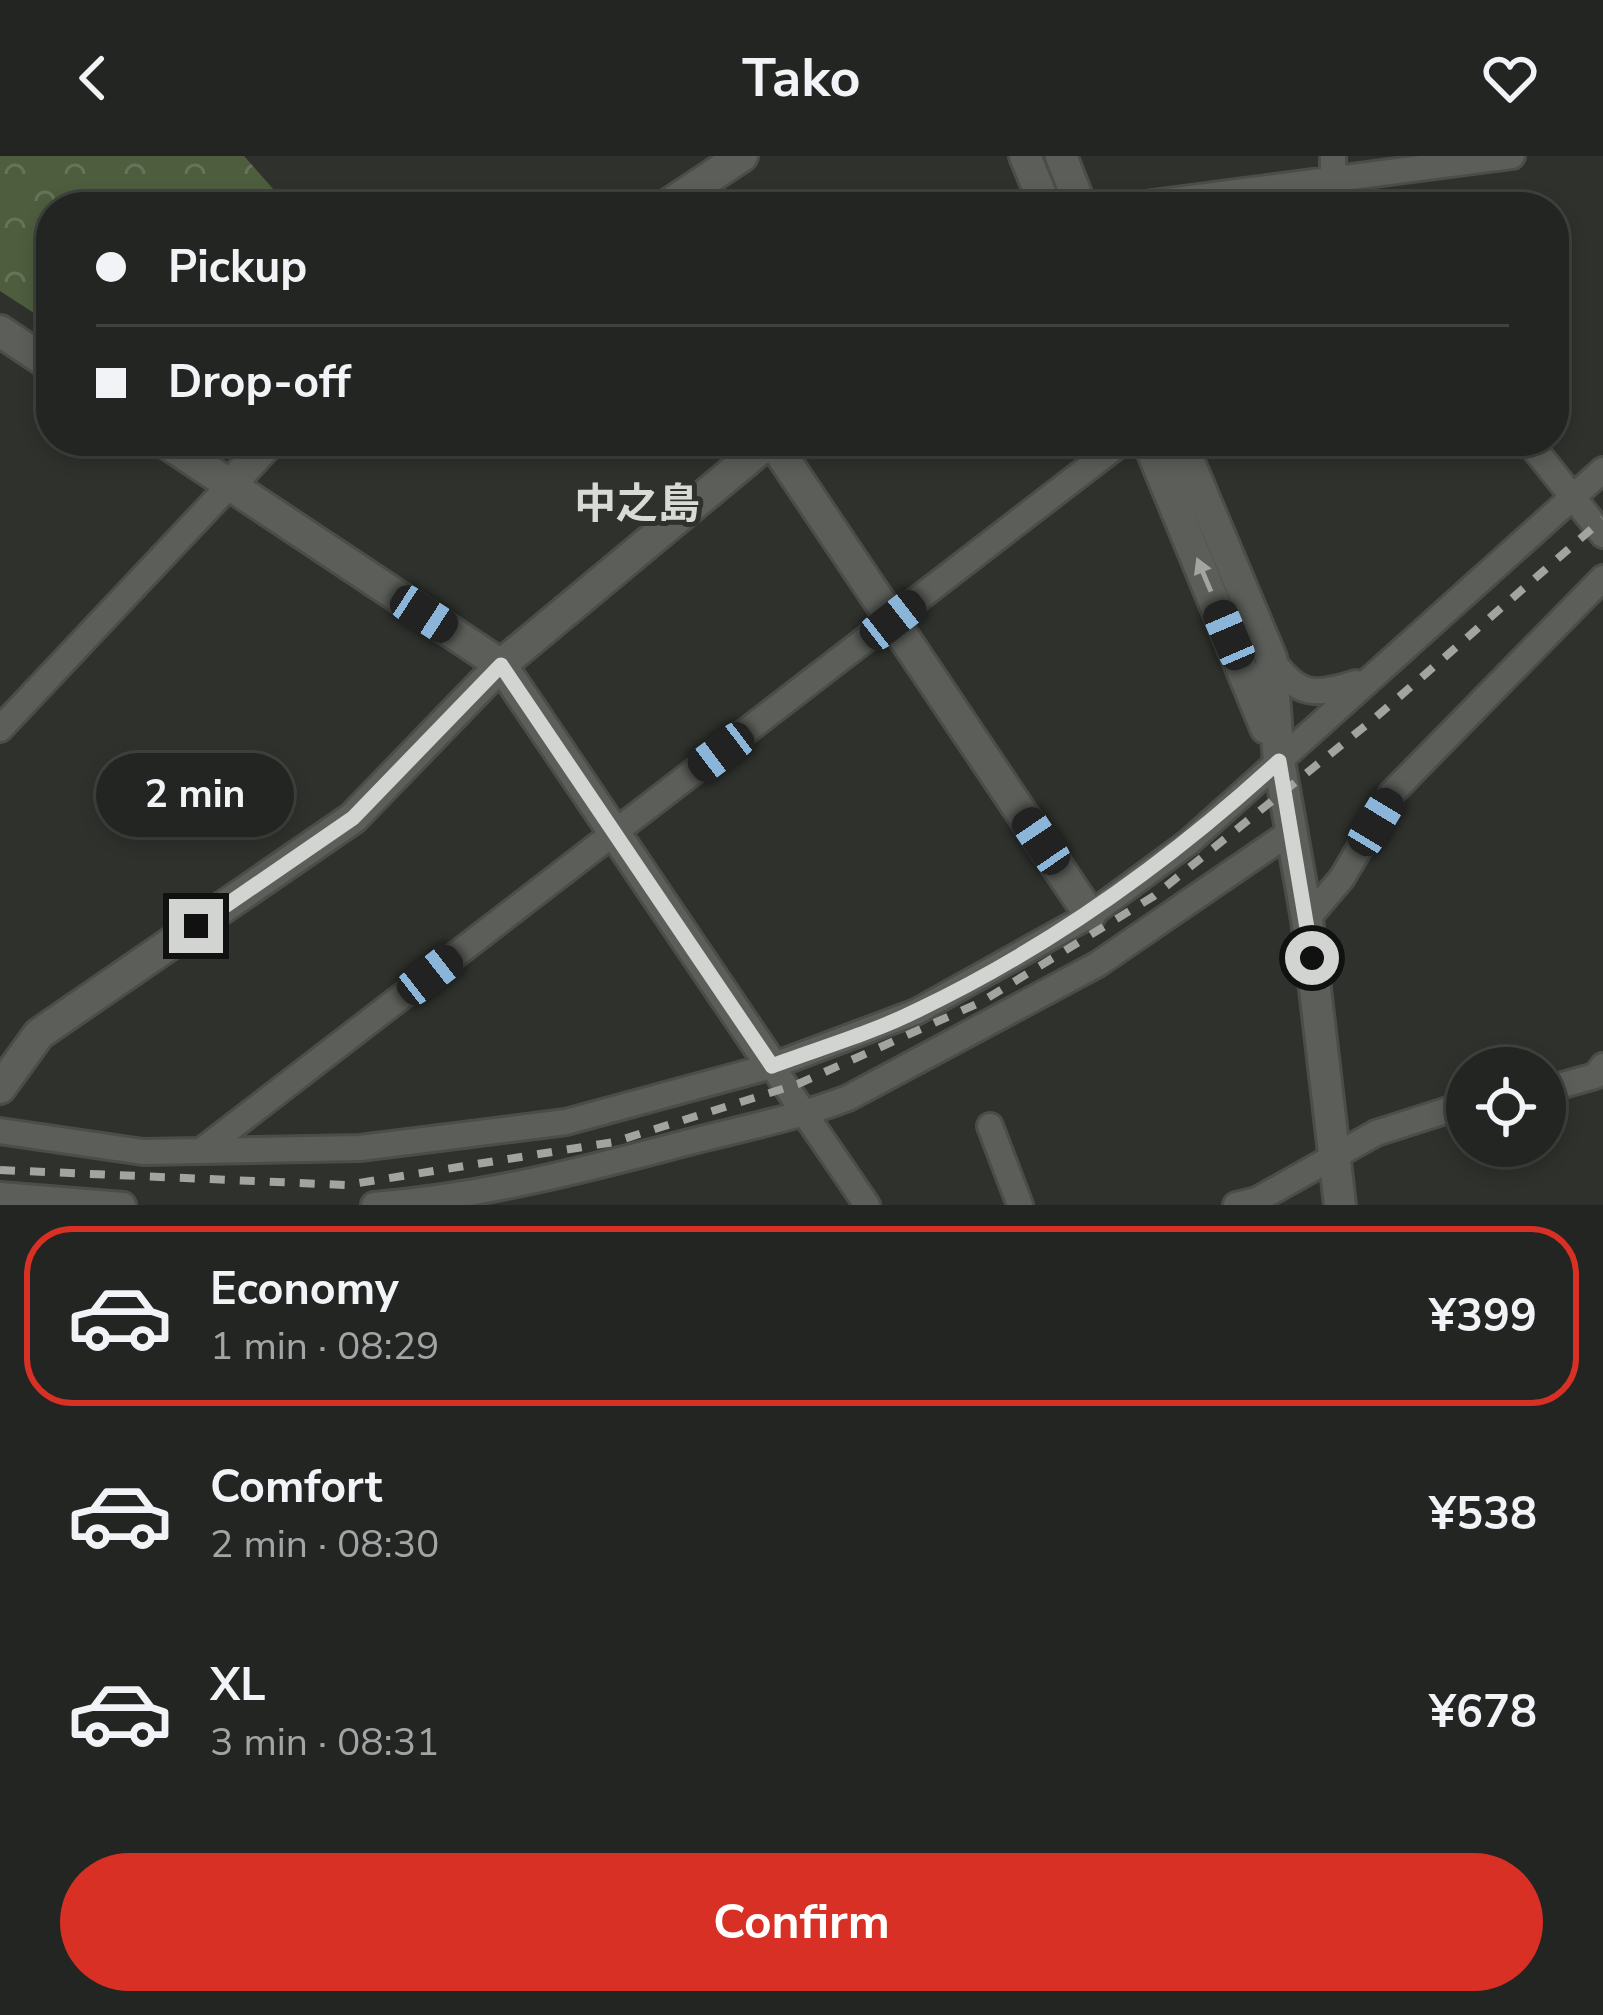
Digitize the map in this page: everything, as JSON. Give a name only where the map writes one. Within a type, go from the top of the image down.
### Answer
[{"type":"street","points":[[688,192],[742,156]]},
{"type":"street","points":[[1024,156],[1040,192]]},
{"type":"street","points":[[1061,156],[1076,192]]},
{"type":"street","points":[[1199,192],[1333,166],[1512,156]]},
{"type":"street","points":[[0,332],[36,355]]},
{"type":"street","points":[[186,456],[501,665],[867,1205]]},
{"type":"street","points":[[0,729],[256,456]]},
{"type":"street","points":[[0,1088],[39,1034],[353,818],[501,665],[753,456]]},
{"type":"street","points":[[781,456],[1090,915]]},
{"type":"street","points":[[205,1148],[1104,456]]},
{"type":"street","points":[[1154,456],[1279,761]]},
{"type":"street","points":[[1186,456],[1271,658],[1288,683],[1323,694],[1364,681]]},
{"type":"street","points":[[1540,456],[1603,535]]},
{"type":"street","points":[[0,1130],[143,1152],[360,1148],[566,1122],[772,1066],[916,1012],[1090,915],[1189,842],[1603,470]]},
{"type":"street","points":[[1307,919],[1342,878],[1392,794],[1603,578]]},
{"type":"street","points":[[1271,658],[1279,761],[1307,919],[1340,1205]]},
{"type":"street","points":[[374,1205],[454,1198],[574,1174],[806,1114],[889,1077],[1098,964],[1292,831]]},
{"type":"street","points":[[1566,1084],[1595,1076],[1603,1066]]},
{"type":"street","points":[[1236,1205],[1257,1200],[1376,1133],[1446,1111]]},
{"type":"street","points":[[990,1126],[1020,1205]]},
{"type":"street","points":[[0,1195],[123,1205]]},
{"type":"green space","points":[[0,156],[244,156],[276,192],[36,192],[36,314],[0,291]]},
{"type":"railway","points":[[0,1170],[346,1185],[614,1142],[798,1084],[981,1002],[1154,896],[1375,718],[1603,519]]},
{"type":"district","name":"中之島","points":[[637,504]]},
{"type":"route","points":[[196,926],[353,818],[501,665],[772,1066],[916,1012],[1090,915],[1189,842],[1279,761],[1312,958]]}]
